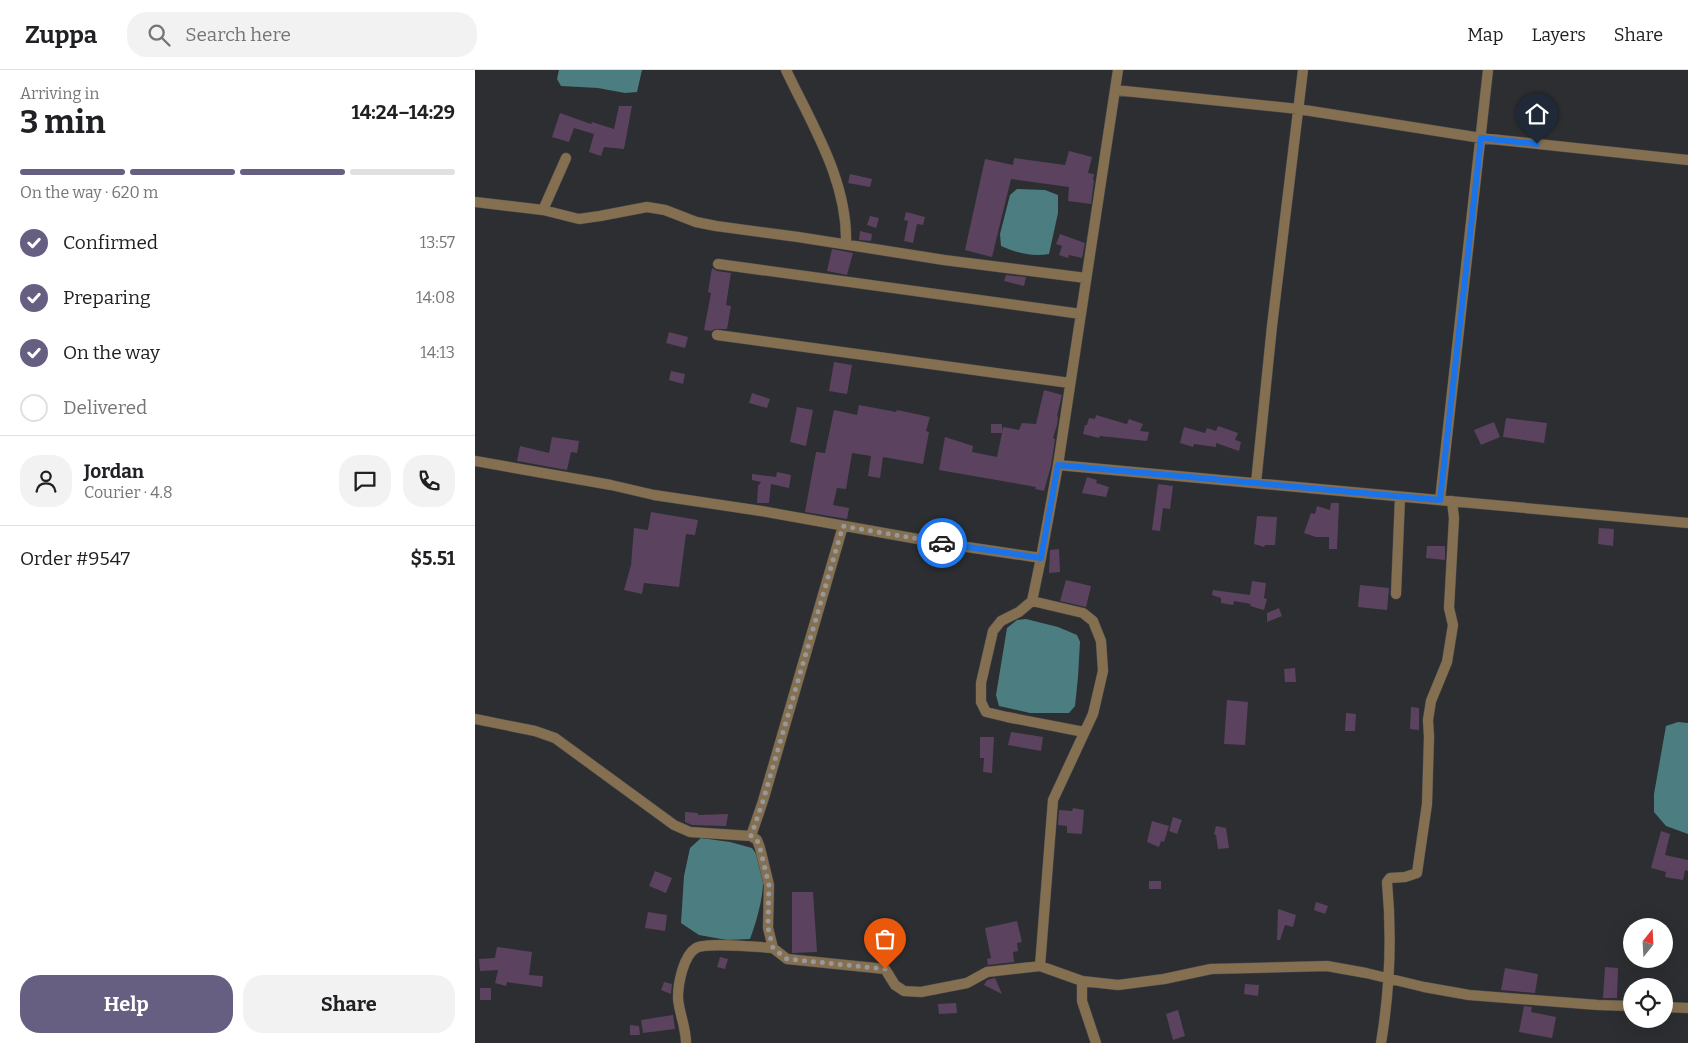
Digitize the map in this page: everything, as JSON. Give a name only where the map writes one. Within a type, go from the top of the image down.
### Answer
[{"type":"street","points":[[786,70],[831,163],[847,223],[847,244]]},
{"type":"street","points":[[1084,732],[1007,718],[986,712],[981,702],[981,682],[993,631],[1001,621],[1019,612],[1032,601],[1058,465],[1118,70]]},
{"type":"street","points":[[1256,483],[1272,326],[1303,70]]},
{"type":"street","points":[[1440,500],[1488,70]]},
{"type":"street","points":[[1115,90],[1299,110],[1481,138],[1688,160]]},
{"type":"street","points":[[543,210],[566,158]]},
{"type":"street","points":[[475,202],[543,210],[579,219],[647,207],[665,210],[696,222],[716,226],[847,244],[943,260],[1087,278]]},
{"type":"street","points":[[718,264],[1081,314]]},
{"type":"street","points":[[717,335],[1070,383]]},
{"type":"street","points":[[475,461],[655,495],[1041,558]]},
{"type":"street","points":[[1058,465],[1688,524]]},
{"type":"street","points":[[1396,594],[1400,497]]},
{"type":"street","points":[[1381,1043],[1391,935],[1387,882],[1389,878],[1405,877],[1417,873],[1427,804],[1428,720],[1431,701],[1447,662],[1453,625],[1449,608],[1454,518],[1452,502]]},
{"type":"street","points":[[751,836],[763,801],[843,526]]},
{"type":"street","points":[[1032,601],[1083,613],[1093,621],[1101,641],[1103,671],[1093,714],[1053,800],[1040,966]]},
{"type":"street","points":[[475,719],[535,731],[555,738],[674,825],[690,832],[751,836],[757,840],[769,885],[768,928],[773,948]]},
{"type":"street","points":[[687,1043],[687,1033],[678,999],[680,979],[685,961],[696,948],[711,946],[773,948],[787,959],[885,969],[895,985],[904,991],[921,992],[967,983],[987,972],[1040,966],[1082,982],[1118,985],[1163,979],[1211,969],[1327,966],[1366,972],[1424,986],[1469,994],[1598,1006],[1623,1006]]},
{"type":"street","points":[[1082,982],[1082,1002],[1096,1043]]},
{"type":"street","points":[[1673,1007],[1688,1008]]},
{"type":"water","points":[[559,70],[642,70],[637,92],[625,93],[598,88],[561,86],[557,79]]},
{"type":"water","points":[[1017,189],[1045,190],[1058,195],[1058,213],[1049,254],[1025,254],[1001,246],[1000,234],[1010,195]]},
{"type":"water","points":[[1026,619],[1058,627],[1077,635],[1080,642],[1078,677],[1075,706],[1069,713],[1030,713],[999,706],[996,695],[1007,628],[1017,620]]},
{"type":"water","points":[[1678,722],[1688,723],[1688,834],[1666,826],[1654,812],[1654,794],[1666,726]]},
{"type":"water","points":[[701,838],[730,842],[752,848],[760,861],[763,889],[759,911],[750,939],[727,940],[699,935],[681,923],[684,876],[690,848]]},
{"type":"building","points":[[619,106],[632,106],[624,149],[604,147],[601,156],[589,152],[594,134],[574,128],[569,142],[552,137],[560,113],[591,124],[592,122],[614,129]]},
{"type":"building","points":[[1069,151],[1092,157],[1088,173],[1094,174],[1091,204],[1068,201],[1069,187],[1011,179],[992,257],[965,250],[985,159],[1013,165],[1014,158],[1065,165]]},
{"type":"building","points":[[850,174],[872,179],[870,187],[848,183]]},
{"type":"building","points":[[906,212],[925,217],[923,225],[917,224],[913,243],[904,241],[908,221],[904,220]]},
{"type":"building","points":[[870,216],[879,218],[876,228],[867,225]]},
{"type":"building","points":[[860,231],[872,234],[871,241],[859,240]]},
{"type":"building","points":[[1060,234],[1085,243],[1082,258],[1069,255],[1068,258],[1059,255],[1062,246],[1056,244]]},
{"type":"building","points":[[832,249],[853,253],[847,275],[827,271]]},
{"type":"building","points":[[712,268],[717,271],[731,273],[726,305],[731,306],[727,329],[711,331],[704,330],[711,293],[708,292]]},
{"type":"building","points":[[1006,275],[1026,277],[1024,286],[1004,281]]},
{"type":"building","points":[[669,332],[688,337],[685,348],[666,343]]},
{"type":"building","points":[[834,362],[852,365],[847,394],[829,391]]},
{"type":"building","points":[[671,371],[685,374],[683,384],[669,380]]},
{"type":"building","points":[[1044,390],[1062,395],[1053,438],[1055,439],[1051,466],[1044,491],[1035,489],[1036,487],[939,470],[945,437],[973,446],[972,452],[997,457],[1002,433],[991,433],[991,424],[1002,424],[1002,432],[1003,427],[1019,430],[1022,423],[1036,424]]},
{"type":"building","points":[[752,393],[770,399],[767,408],[749,403]]},
{"type":"building","points":[[859,405],[930,417],[926,431],[929,432],[923,464],[883,457],[880,478],[868,476],[871,456],[852,453],[846,489],[837,488],[833,505],[849,508],[847,519],[805,512],[816,452],[825,453],[834,410],[857,415]]},
{"type":"building","points":[[797,407],[813,410],[806,446],[790,442]]},
{"type":"building","points":[[1096,415],[1127,424],[1129,419],[1143,424],[1140,431],[1149,432],[1147,441],[1100,436],[1099,438],[1083,434],[1089,418],[1095,419]]},
{"type":"building","points":[[1506,418],[1547,423],[1544,443],[1503,437]]},
{"type":"building","points":[[1494,422],[1500,437],[1481,445],[1474,430]]},
{"type":"building","points":[[1218,426],[1238,433],[1235,440],[1241,442],[1239,451],[1216,443],[1216,447],[1194,444],[1193,447],[1180,443],[1184,427],[1205,433],[1207,428],[1216,431]]},
{"type":"building","points":[[552,437],[579,441],[577,453],[571,452],[567,470],[517,461],[520,446],[549,453]]},
{"type":"building","points":[[777,472],[791,475],[789,488],[771,484],[769,503],[757,503],[758,486],[761,482],[752,480],[752,474],[776,477]]},
{"type":"building","points":[[1087,477],[1097,480],[1096,483],[1109,487],[1106,497],[1082,493]]},
{"type":"building","points":[[1158,484],[1173,486],[1170,509],[1163,508],[1160,531],[1152,530]]},
{"type":"building","points":[[1331,503],[1339,503],[1337,549],[1329,549],[1329,537],[1316,537],[1304,533],[1311,513],[1315,514],[1317,506],[1330,510]]},
{"type":"building","points":[[651,512],[698,520],[695,535],[686,534],[679,587],[644,583],[642,594],[624,590],[631,565],[634,528],[648,530]]},
{"type":"building","points":[[1257,516],[1277,517],[1275,545],[1265,545],[1264,547],[1254,544]]},
{"type":"building","points":[[1599,528],[1614,529],[1613,546],[1598,544]]},
{"type":"building","points":[[1427,546],[1445,546],[1445,560],[1426,558]]},
{"type":"building","points":[[1059,549],[1060,572],[1049,573],[1050,550]]},
{"type":"building","points":[[1066,580],[1091,586],[1086,607],[1060,601]]},
{"type":"building","points":[[1252,581],[1266,583],[1264,598],[1267,599],[1264,610],[1250,606],[1251,604],[1234,601],[1233,605],[1221,603],[1221,598],[1212,595],[1213,590],[1250,595]]},
{"type":"building","points":[[1360,585],[1389,588],[1387,610],[1358,607]]},
{"type":"building","points":[[1279,608],[1282,616],[1267,622],[1267,613]]},
{"type":"building","points":[[1295,668],[1296,682],[1285,682],[1284,669]]},
{"type":"building","points":[[1227,700],[1248,702],[1245,745],[1224,744]]},
{"type":"building","points":[[1411,707],[1419,708],[1419,730],[1410,729]]},
{"type":"building","points":[[1346,713],[1356,714],[1355,731],[1345,731]]},
{"type":"building","points":[[1011,732],[1043,737],[1041,751],[1008,745]]},
{"type":"building","points":[[980,737],[994,737],[992,773],[983,772],[984,758],[980,758]]},
{"type":"building","points":[[1073,808],[1084,810],[1082,834],[1067,833],[1067,826],[1058,825],[1059,810],[1072,811]]},
{"type":"building","points":[[685,812],[698,813],[698,815],[728,814],[726,826],[692,825],[685,822]]},
{"type":"building","points":[[1173,817],[1182,820],[1177,834],[1169,831]]},
{"type":"building","points":[[1152,821],[1169,826],[1164,842],[1161,841],[1159,847],[1147,842]]},
{"type":"building","points":[[1216,826],[1226,828],[1229,848],[1218,849],[1216,835],[1214,834]]},
{"type":"building","points":[[1661,831],[1670,834],[1665,855],[1688,860],[1688,871],[1685,870],[1683,880],[1665,877],[1666,872],[1651,868]]},
{"type":"building","points":[[655,871],[672,878],[666,893],[649,886]]},
{"type":"building","points":[[1149,881],[1161,881],[1161,889],[1149,889]]},
{"type":"building","points":[[792,892],[813,892],[817,952],[792,953]]},
{"type":"building","points":[[1316,902],[1328,906],[1325,914],[1314,910]]},
{"type":"building","points":[[1278,909],[1296,915],[1293,927],[1285,925],[1280,940],[1277,940]]},
{"type":"building","points":[[648,912],[667,915],[665,931],[645,928]]},
{"type":"building","points":[[1017,921],[1022,942],[1017,943],[1018,951],[1013,952],[1014,962],[988,965],[987,959],[991,958],[985,928]]},
{"type":"building","points":[[497,947],[532,952],[529,975],[543,976],[542,987],[507,982],[506,986],[495,983],[498,970],[480,971],[479,959],[495,958]]},
{"type":"building","points":[[720,957],[728,959],[725,969],[717,967]]},
{"type":"building","points":[[1605,967],[1618,968],[1617,998],[1603,998]]},
{"type":"building","points":[[1505,968],[1538,974],[1535,993],[1501,990]]},
{"type":"building","points":[[995,978],[1002,994],[984,985],[987,980]]},
{"type":"building","points":[[664,982],[672,984],[671,994],[661,990]]},
{"type":"building","points":[[1245,984],[1259,985],[1258,996],[1244,994]]},
{"type":"building","points":[[480,988],[491,988],[491,1000],[480,1000]]},
{"type":"building","points":[[956,1003],[957,1013],[939,1014],[938,1004]]},
{"type":"building","points":[[1524,1006],[1532,1007],[1531,1012],[1556,1017],[1552,1038],[1519,1032]]},
{"type":"building","points":[[1178,1010],[1185,1036],[1173,1040],[1166,1014]]},
{"type":"building","points":[[673,1015],[675,1029],[643,1033],[641,1020]]},
{"type":"building","points":[[630,1025],[639,1026],[640,1035],[630,1035]]},
{"type":"way so far","points":[[885,969],[787,959],[773,948],[768,928],[769,885],[760,848],[757,840],[751,836],[763,801],[843,526],[942,543]]},
{"type":"route","points":[[942,543],[1041,558],[1058,465],[1440,500],[1481,138],[1537,144]]}]
